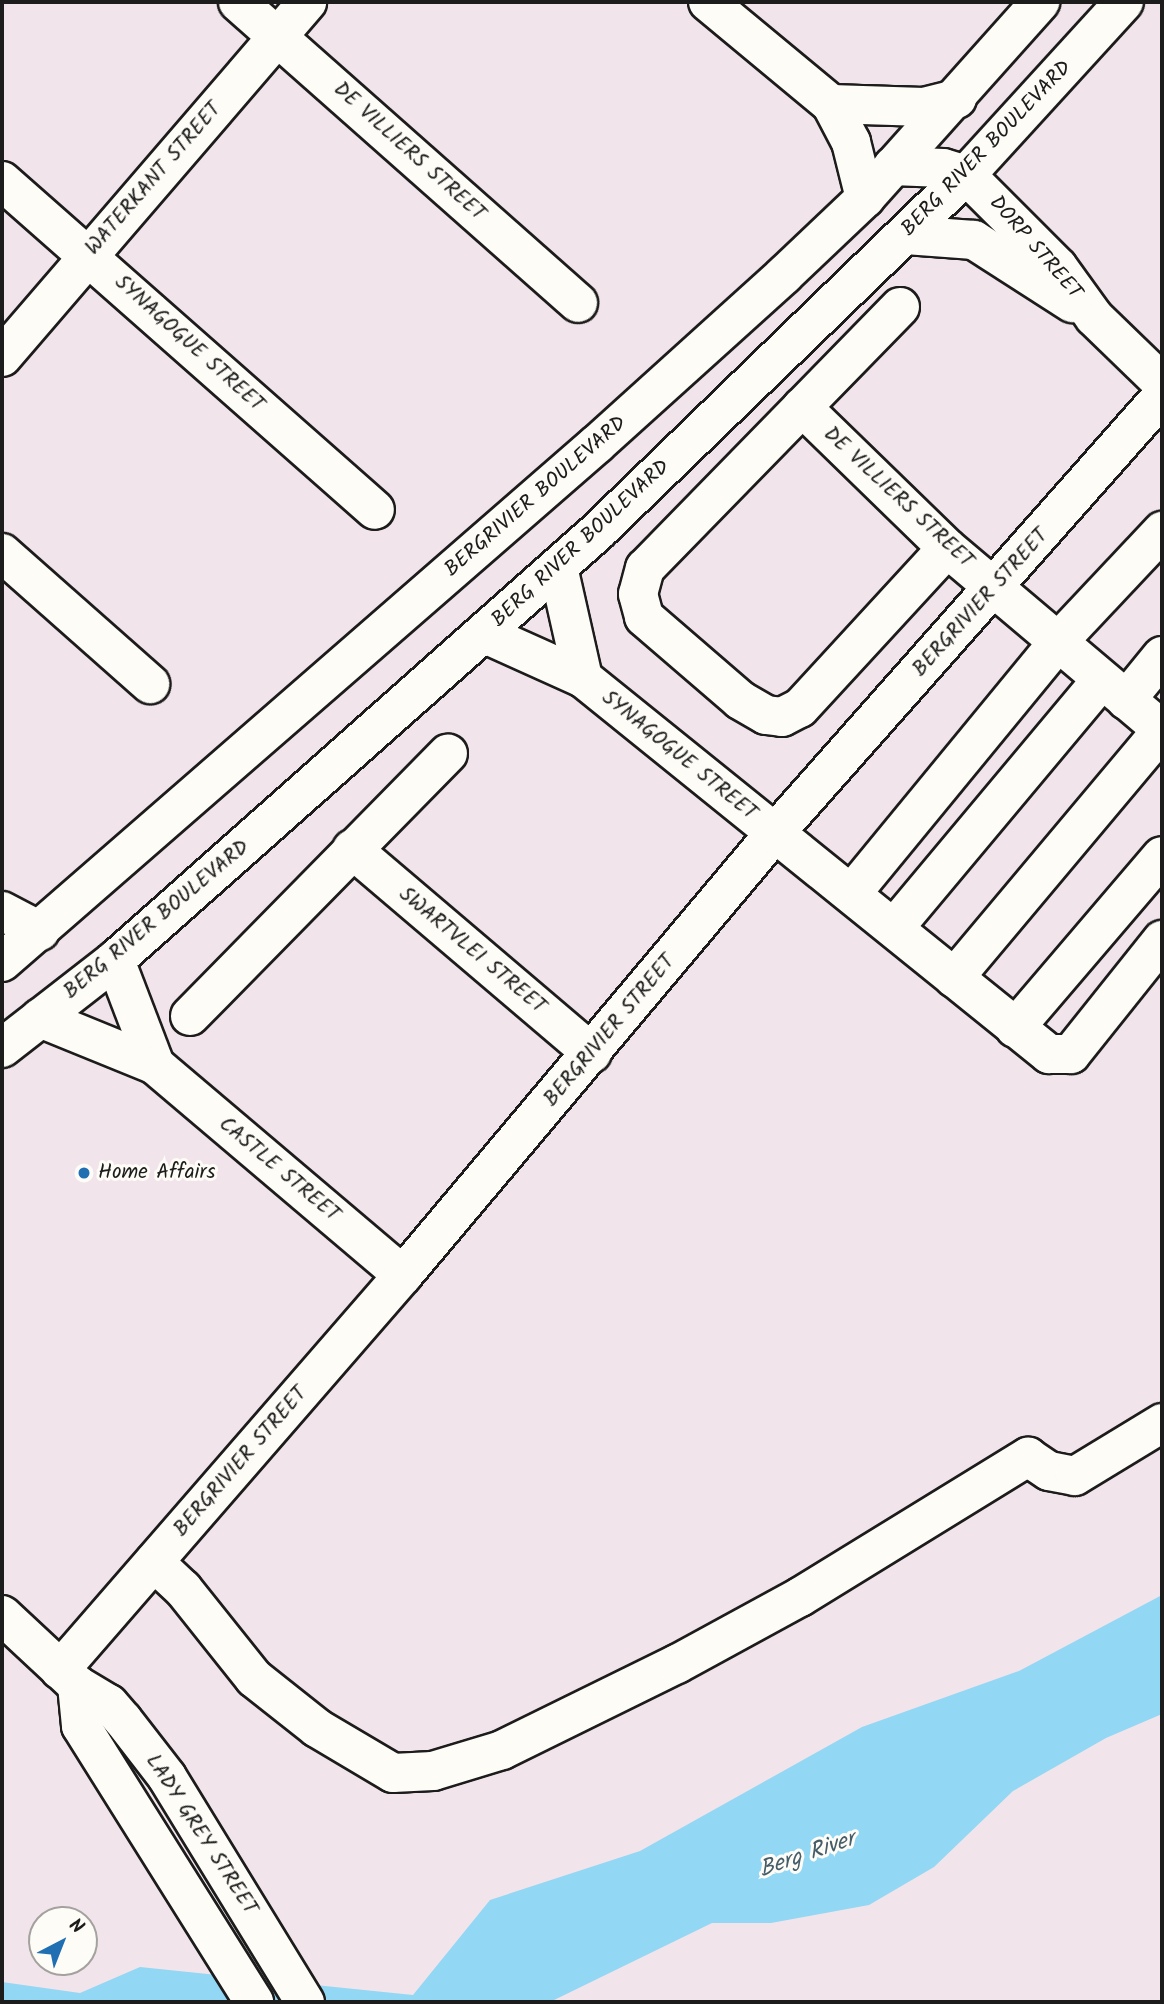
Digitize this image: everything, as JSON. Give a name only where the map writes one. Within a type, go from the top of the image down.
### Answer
[{"type":"street","name":"DE VILLIERS STREET","points":[[238,2],[578,303]]},
{"type":"street","name":"WATERKANT STREET","points":[[2,357],[307,2]]},
{"type":"street","points":[[708,2],[831,104],[851,142],[865,198]]},
{"type":"street","name":"BERGRIVIER BOULEVARD","points":[[2,961],[40,931],[597,444],[865,198],[957,99],[1040,2]]},
{"type":"street","name":"BERG RIVER BOULEVARD","points":[[2,1048],[116,960],[558,567],[967,175],[1124,2]]},
{"type":"street","points":[[831,104],[924,107],[957,99]]},
{"type":"street","points":[[893,166],[943,168],[967,175]]},
{"type":"street","name":"DORP STREET","points":[[967,175],[1058,267],[1094,317],[1162,383]]},
{"type":"street","name":"SYNAGOGUE STREET","points":[[2,181],[375,510]]},
{"type":"street","name":"DORP STREET","points":[[906,234],[974,240],[1094,317]]},
{"type":"street","points":[[900,307],[645,568],[638,594],[644,617],[740,701],[765,715],[782,717],[800,709],[947,548]]},
{"type":"street","name":"BERGRIVIER STREET","points":[[69,1677],[154,1562],[403,1275],[774,834],[996,588],[1162,396]]},
{"type":"street","name":"DE VILLIERS STREET","points":[[802,407],[947,548],[1162,730]]},
{"type":"street","points":[[852,893],[1057,643],[1162,531]]},
{"type":"street","points":[[2,553],[150,684]]},
{"type":"street","name":"SYNAGOGUE STREET","points":[[558,567],[583,678]]},
{"type":"street","name":"SYNAGOGUE STREET","points":[[485,634],[583,678],[1049,1054],[1071,1054],[1162,940]]},
{"type":"street","points":[[894,928],[1114,690],[1162,656]]},
{"type":"street","points":[[954,978],[1162,730]]},
{"type":"street","points":[[190,1016],[448,753]]},
{"type":"street","name":"SWARTVLEI STREET","points":[[352,849],[592,1053]]},
{"type":"street","points":[[1015,1028],[1162,856]]},
{"type":"street","points":[[2,911],[40,931]]},
{"type":"street","name":"CASTLE STREET","points":[[116,960],[155,1065]]},
{"type":"street","name":"CASTLE STREET","points":[[40,1018],[155,1065],[403,1275]]},
{"type":"street","points":[[154,1562],[183,1589],[254,1678],[317,1728],[394,1773],[433,1771],[502,1750],[677,1664],[800,1597],[1028,1457],[1049,1471],[1075,1476],[1162,1423]]},
{"type":"street","name":"LADY GREY STREET","points":[[2,1615],[69,1677],[109,1704],[123,1720],[167,1777],[305,2002]]},
{"type":"street","name":"LADY GREY STREET","points":[[69,1677],[81,1726],[177,1875],[254,2002]]},
{"type":"water","name":"Berg River","points":[[1162,1595],[1162,1714],[1106,1738],[1013,1791],[934,1867],[869,1905],[771,1923],[712,1923],[550,2002],[2,2002],[2,1982],[80,1993],[140,1967],[413,1995],[490,1900],[640,1851],[862,1727],[1019,1671]]},
{"type":"place","name":"Home Affairs","points":[[84,1173]]}]
